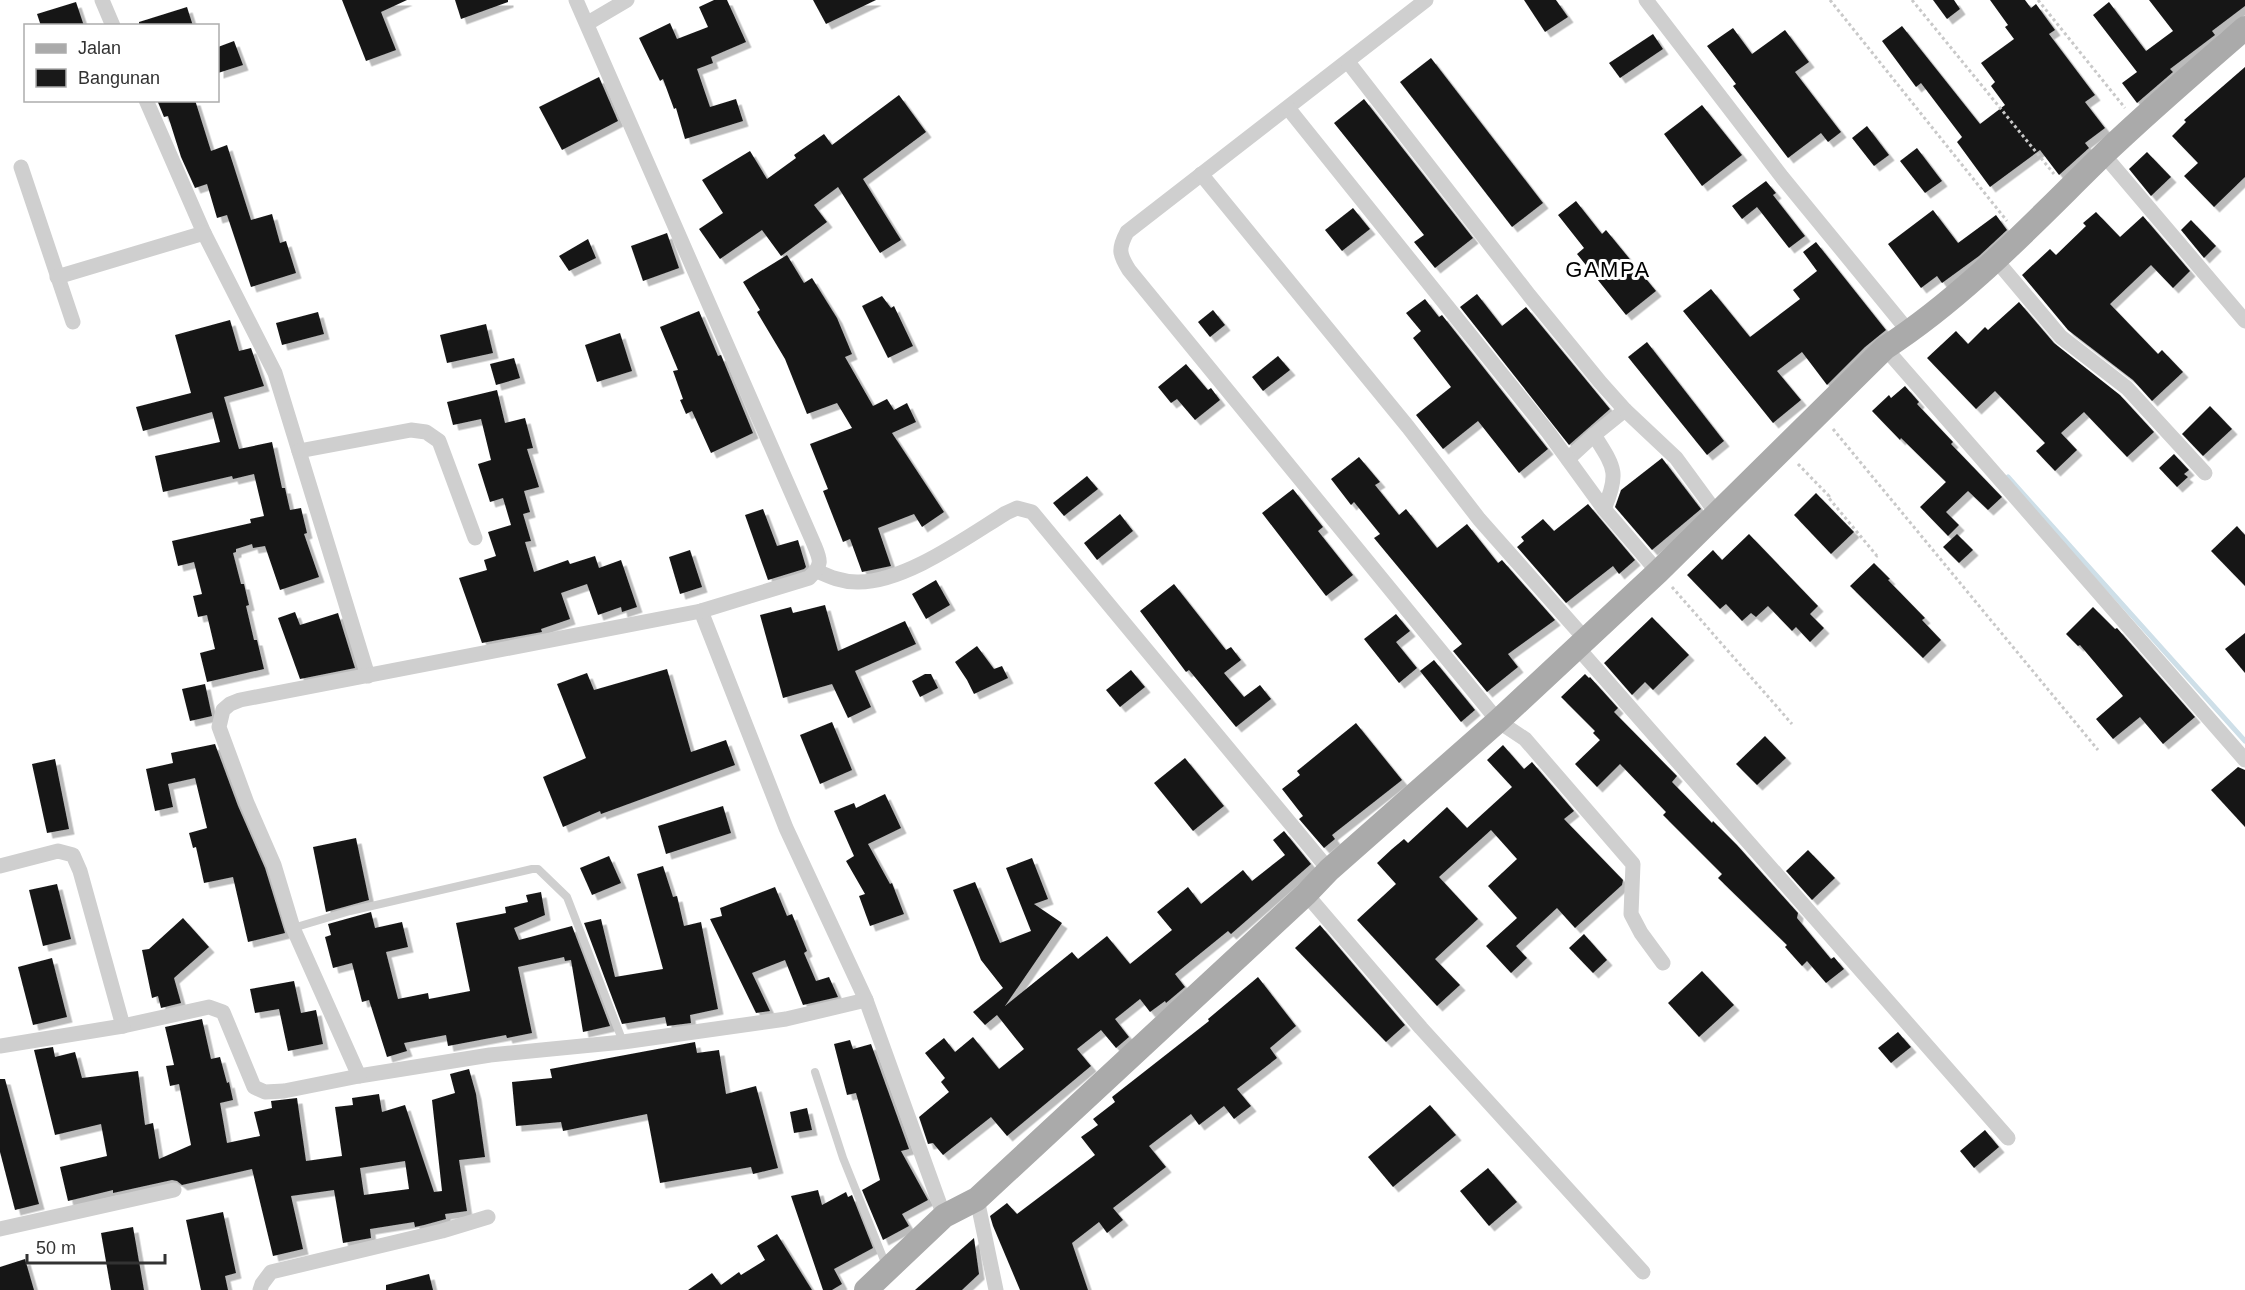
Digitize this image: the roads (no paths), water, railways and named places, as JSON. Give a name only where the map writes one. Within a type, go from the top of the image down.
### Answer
[{"type":"main road","points":[[866,1290],[944,1216],[977,1199],[1306,894],[1329,870],[1582,644],[1784,450],[1885,348],[1910,332],[1996,260],[2137,123],[2245,28]]},
{"type":"street","points":[[102,0],[112,24]]},
{"type":"street","points":[[359,1076],[293,928],[274,865],[247,803],[219,727],[224,710],[240,699],[701,611],[809,578],[817,571],[820,558],[576,0]]},
{"type":"street","points":[[588,23],[627,0]]},
{"type":"street","points":[[1426,0],[1127,232],[1120,245],[1121,258],[1498,721],[1525,739],[1633,864],[1632,914],[1641,933],[1663,963]]},
{"type":"street","points":[[1646,0],[1782,177],[1910,332]]},
{"type":"street","points":[[1347,62],[1600,382],[1625,411],[1676,458],[1717,514]]},
{"type":"street","points":[[147,102],[204,233],[275,374],[368,676]]},
{"type":"street","points":[[1288,108],[1568,459],[1604,509],[1658,572]]},
{"type":"street","points":[[2104,154],[2245,321]]},
{"type":"street","points":[[21,166],[73,322]]},
{"type":"street","points":[[1201,174],[1582,644],[2008,1138]]},
{"type":"street","points":[[57,277],[204,233]]},
{"type":"street","points":[[1996,260],[2061,337],[2127,388],[2205,473]]},
{"type":"street","points":[[1885,348],[2245,760]]},
{"type":"street","points":[[1568,459],[1625,411]]},
{"type":"street","points":[[299,451],[411,430],[426,432],[439,441],[475,538]]},
{"type":"street","points":[[1594,435],[1612,464],[1613,488],[1604,509]]},
{"type":"street","points":[[817,571],[838,580],[858,582],[889,577],[937,555],[1006,513],[1017,508],[1032,512],[1329,870]]},
{"type":"street","points":[[701,611],[786,828],[866,1000],[944,1216]]},
{"type":"street","points":[[0,866],[58,851],[73,855],[80,871],[123,1026]]},
{"type":"street","points":[[1306,894],[1422,1028],[1643,1272]]},
{"type":"street","points":[[0,1046],[123,1026],[209,1007],[216,1008],[223,1012],[254,1087],[265,1092],[284,1091],[490,1054],[623,1042],[786,1019],[866,1000]]},
{"type":"street","points":[[0,1229],[174,1190]]},
{"type":"street","points":[[977,1199],[996,1290]]},
{"type":"street","points":[[260,1290],[271,1272],[442,1232],[488,1216]]},
{"type":"lane","points":[[293,928],[350,911],[538,869],[567,897],[623,1042]]},
{"type":"lane","points":[[815,1072],[843,1158],[888,1269]]},
{"type":"waterway","points":[[2008,477],[2245,741]]},
{"type":"district","name":"GAMPA","points":[[1608,269]]}]
